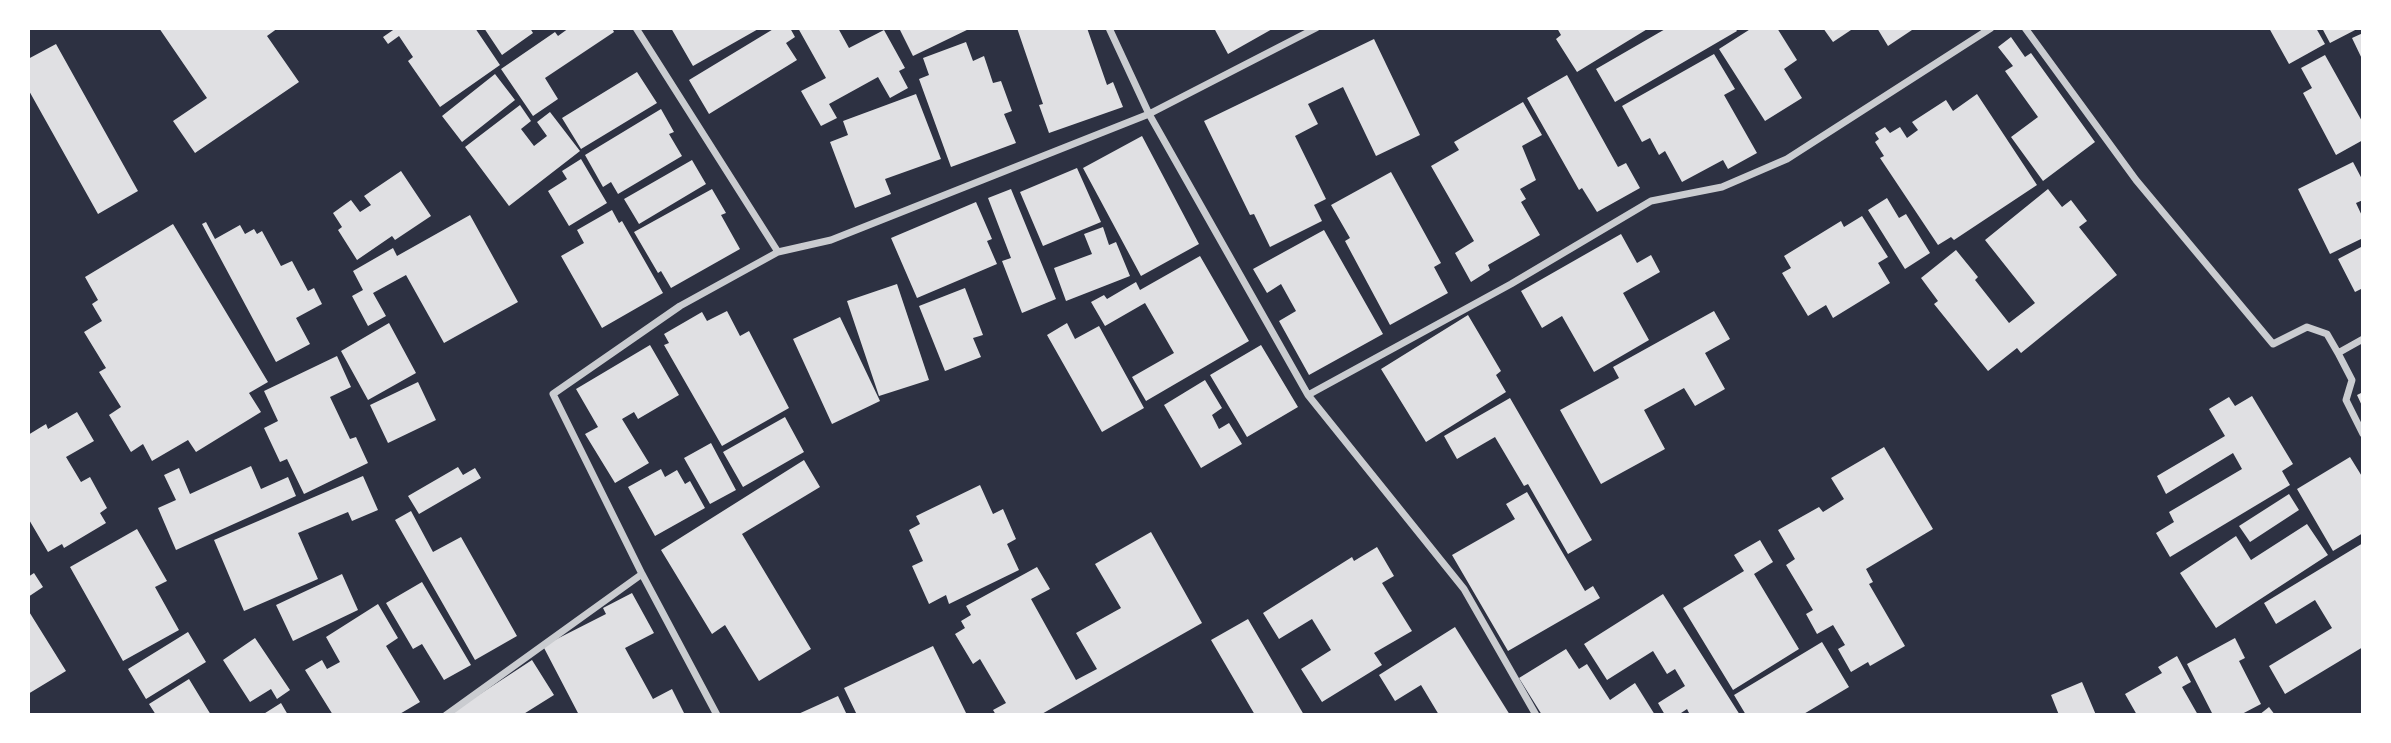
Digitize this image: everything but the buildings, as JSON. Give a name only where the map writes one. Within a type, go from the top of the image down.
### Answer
[{"type":"street","points":[[636,28],[778,252]]},
{"type":"street","points":[[1108,28],[1149,114],[1308,395],[1464,589],[1536,715]]},
{"type":"street","points":[[717,715],[642,574],[553,394],[680,306],[778,252],[831,240],[1149,114],[1316,28]]},
{"type":"street","points":[[1308,395],[1511,284],[1651,201],[1722,187],[1787,159],[1991,28]]},
{"type":"street","points":[[2025,28],[2136,180],[2273,344],[2307,327],[2327,334],[2352,380],[2346,400],[2363,434]]},
{"type":"street","points":[[2338,353],[2363,339]]},
{"type":"street","points":[[446,715],[642,574]]}]
